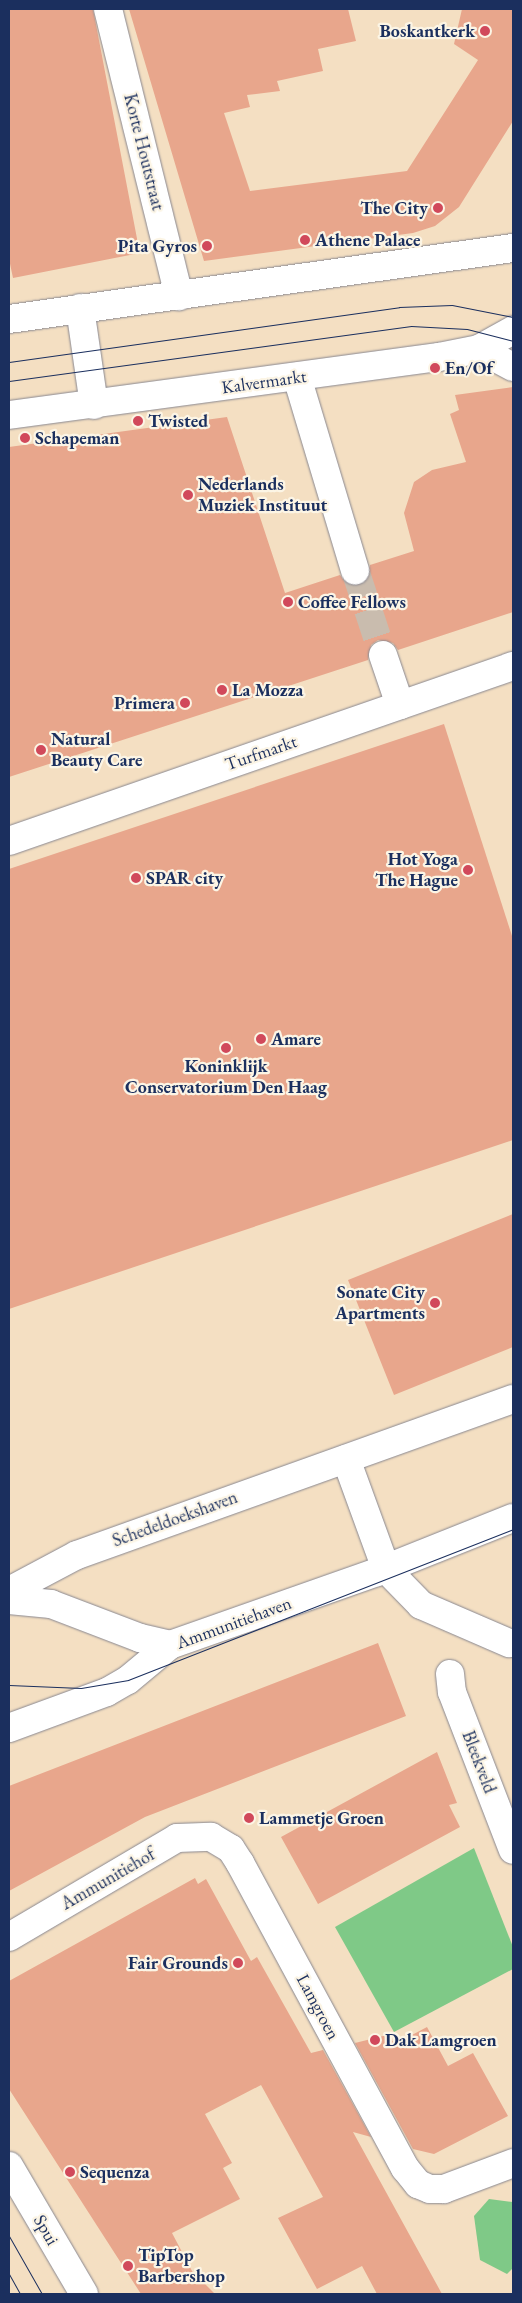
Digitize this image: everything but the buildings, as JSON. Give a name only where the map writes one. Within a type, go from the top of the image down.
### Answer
[{"type":"street","name":"Korte Houtstraat","points":[[108,9],[179,296]]},
{"type":"street","points":[[9,319],[513,248]]},
{"type":"street","points":[[80,308],[94,405]]},
{"type":"street","name":"Kalvermarkt","points":[[9,415],[297,378],[479,348],[513,330]]},
{"type":"street","points":[[479,348],[513,367]]},
{"type":"street","points":[[297,378],[355,570]]},
{"type":"street","points":[[383,655],[400,705]]},
{"type":"street","name":"Turfmarkt","points":[[9,841],[513,666]]},
{"type":"street","name":"Schedeldoekshaven","points":[[9,1592],[77,1555],[513,1399]]},
{"type":"street","points":[[346,1459],[386,1569],[421,1605],[509,1643]]},
{"type":"street","name":"Ammunitiehaven","points":[[9,1728],[107,1692],[128,1680],[170,1645],[386,1569],[513,1518]]},
{"type":"street","points":[[9,1600],[51,1604],[140,1638],[170,1645]]},
{"type":"street","name":"Bleekveld","points":[[450,1674],[452,1692],[513,1850]]},
{"type":"street","name":"Ammunitiehof","points":[[9,1937],[177,1838],[211,1837]]},
{"type":"street","name":"Lamgroen","points":[[211,1837],[230,1849],[240,1863],[405,2168],[418,2184],[430,2189],[444,2189],[513,2163]]},
{"type":"street","name":"Spui","points":[[9,2166],[84,2294]]},
{"type":"green space","points":[[474,1848],[513,1947],[513,1969],[394,2032],[335,1927]]},
{"type":"green space","points":[[489,2199],[513,2202],[513,2268],[507,2274],[480,2260],[474,2216]]},
{"type":"tunnel","points":[[355,570],[383,655]]},
{"type":"tram line","points":[[9,362],[399,307],[452,305],[513,317]]},
{"type":"tram line","points":[[9,381],[411,326],[467,329],[513,341]]},
{"type":"tram line","points":[[9,1685],[81,1688],[128,1680],[513,1529]]},
{"type":"tram line","points":[[9,2236],[42,2294]]},
{"type":"tram line","points":[[9,2274],[20,2294]]},
{"type":"place","name":"Boskantkerk","points":[[485,31]]},
{"type":"place","name":"The City","points":[[438,208]]},
{"type":"place","name":"Athene Palace","points":[[305,240]]},
{"type":"place","name":"Pita Gyros","points":[[207,246]]},
{"type":"place","name":"En/Of","points":[[435,368]]},
{"type":"place","name":"Twisted","points":[[138,421]]},
{"type":"place","name":"Schapeman","points":[[25,438]]},
{"type":"place","name":"Nederlands Muziek Instituut","points":[[188,495]]},
{"type":"place","name":"Coffee Fellows","points":[[288,602]]},
{"type":"place","name":"La Mozza","points":[[222,690]]},
{"type":"place","name":"Primera","points":[[185,703]]},
{"type":"place","name":"Natural Beauty Care","points":[[41,750]]},
{"type":"place","name":"Hot Yoga The Hague","points":[[468,870]]},
{"type":"place","name":"SPAR city","points":[[136,878]]},
{"type":"place","name":"Amare","points":[[261,1039]]},
{"type":"place","name":"Koninklijk Conservatorium Den Haag","points":[[226,1048]]},
{"type":"place","name":"Sonate City Apartments","points":[[435,1303]]},
{"type":"place","name":"Lammetje Groen","points":[[249,1818]]},
{"type":"place","name":"Fair Grounds","points":[[238,1963]]},
{"type":"place","name":"Dak Lamgroen","points":[[375,2040]]},
{"type":"place","name":"Sequenza","points":[[70,2172]]},
{"type":"place","name":"TipTop Barbershop","points":[[128,2266]]}]
